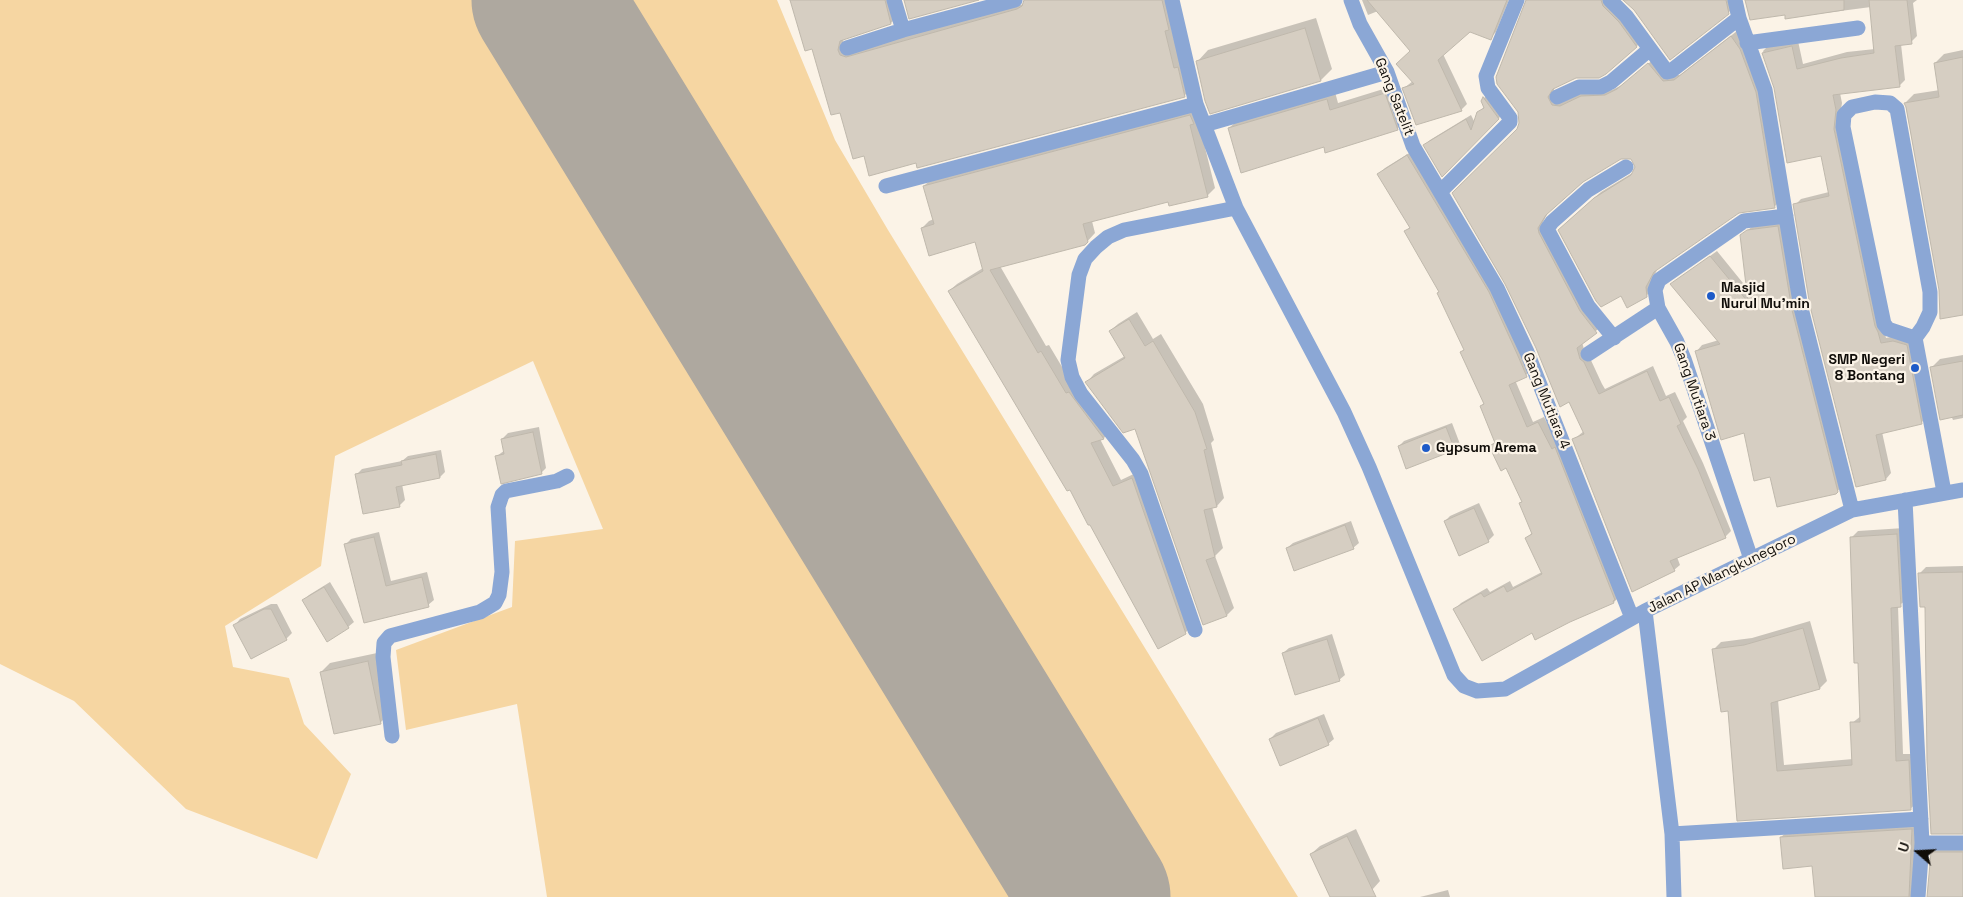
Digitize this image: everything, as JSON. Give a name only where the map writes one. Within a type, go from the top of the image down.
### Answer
[{"type":"street","points":[[894,0],[903,30]]},
{"type":"street","points":[[847,48],[903,30],[1015,0]]},
{"type":"street","points":[[1172,0],[1196,104],[1236,208],[1124,230],[1108,237],[1096,247],[1085,259],[1079,275],[1068,360],[1072,377],[1081,394],[1142,474],[1195,630]]},
{"type":"street","name":"Gang Satelit","points":[[1351,0],[1360,24],[1387,72],[1414,146],[1441,191]]},
{"type":"street","points":[[1441,191],[1510,122],[1510,118],[1488,88],[1486,76],[1517,0]]},
{"type":"street","points":[[1610,0],[1626,16],[1665,71],[1671,71],[1739,18]]},
{"type":"street","points":[[1735,0],[1739,18],[1765,90],[1801,308],[1852,510]]},
{"type":"street","points":[[1748,43],[1858,28]]},
{"type":"street","points":[[1557,97],[1579,87],[1602,87],[1611,82],[1650,49]]},
{"type":"street","points":[[1204,126],[1387,72]]},
{"type":"street","points":[[1915,338],[1888,329],[1884,324],[1843,127],[1844,115],[1852,107],[1875,102],[1890,103],[1897,109],[1930,292],[1930,312],[1915,338],[1944,492]]},
{"type":"street","points":[[886,186],[1196,104]]},
{"type":"street","points":[[1614,338],[1588,306],[1547,229],[1552,222],[1588,190],[1626,167]]},
{"type":"street","name":"Gang Mutiara 4","points":[[1441,191],[1496,288],[1527,352],[1638,615],[1672,834],[1674,897]]},
{"type":"street","name":"Jalan AP Mangkunegoro","points":[[1236,208],[1348,420],[1454,675],[1464,686],[1478,691],[1505,689],[1638,615],[1852,510],[1963,490]]},
{"type":"street","points":[[1588,354],[1658,308],[1655,290],[1659,280],[1744,222],[1786,216]]},
{"type":"street","name":"Gang Mutiara 3","points":[[1658,308],[1684,359],[1751,558]]},
{"type":"street","points":[[392,736],[383,657],[384,643],[390,636],[480,612],[495,603],[499,594],[502,572],[498,507],[502,495],[506,491],[557,481],[567,476]]},
{"type":"street","points":[[1905,500],[1922,843],[1918,897]]},
{"type":"street","points":[[1672,834],[1921,819]]},
{"type":"street","points":[[1922,843],[1963,843]]},
{"type":"shaded area","points":[[0,0],[501,0],[1050,897],[547,897],[517,704],[406,730],[396,650],[512,607],[515,541],[603,529],[533,361],[335,456],[321,566],[225,626],[233,667],[289,678],[304,724],[351,774],[317,859],[186,809],[74,701],[0,664]]},
{"type":"shaded area","points":[[592,0],[777,0],[835,140],[888,230],[1298,897],[1140,897]]},
{"type":"building","points":[[790,0],[885,0],[891,24],[840,41],[838,50],[840,55],[846,57],[1017,9],[1022,6],[1024,0],[1162,0],[1169,30],[1165,31],[1174,68],[1178,67],[1185,97],[917,168],[916,163],[869,176],[864,156],[853,159],[840,113],[831,115],[812,49],[805,51]]},
{"type":"building","points":[[904,0],[979,0],[909,19]]},
{"type":"building","points":[[1367,0],[1507,0],[1491,40],[1470,32],[1438,60],[1462,111],[1416,125],[1402,88],[1414,84],[1396,64],[1410,51]]},
{"type":"building","points":[[1526,0],[1601,0],[1603,6],[1619,22],[1637,47],[1599,78],[1576,78],[1553,89],[1548,97],[1552,105],[1560,106],[1581,96],[1605,95],[1617,89],[1648,63],[1663,81],[1674,80],[1731,36],[1740,49],[1756,92],[1775,208],[1739,213],[1654,272],[1646,287],[1647,297],[1627,308],[1621,296],[1601,307],[1558,230],[1594,198],[1631,175],[1635,167],[1631,159],[1621,159],[1583,182],[1546,215],[1538,228],[1580,311],[1597,333],[1577,348],[1580,359],[1584,362],[1599,394],[1647,371],[1660,401],[1669,397],[1681,424],[1677,426],[1698,469],[1726,538],[1670,561],[1675,571],[1632,592],[1572,439],[1584,434],[1569,402],[1560,407],[1536,348],[1505,284],[1452,193],[1517,129],[1519,123],[1518,112],[1497,84],[1496,77]]},
{"type":"building","points":[[1623,0],[1726,0],[1729,14],[1670,60],[1634,10]]},
{"type":"building","points":[[1745,0],[1844,0],[1844,10],[1785,19],[1785,15],[1750,20]]},
{"type":"building","points":[[1869,0],[1907,0],[1912,44],[1895,46],[1900,87],[1833,95],[1836,110],[1834,129],[1875,326],[1881,343],[1893,341],[1907,345],[1922,424],[1876,435],[1886,480],[1856,487],[1810,306],[1793,204],[1829,196],[1821,156],[1787,163],[1774,88],[1762,53],[1792,46],[1797,69],[1841,58],[1874,53]]},
{"type":"building","points":[[1305,28],[1321,81],[1210,114],[1205,101],[1196,61]]},
{"type":"building","points":[[1963,57],[1963,315],[1940,319],[1939,290],[1904,103],[1939,97],[1934,63]]},
{"type":"building","points":[[1385,93],[1398,130],[1325,153],[1324,147],[1241,173],[1228,128],[1327,99],[1330,110]]},
{"type":"building","points":[[1483,97],[1499,119],[1442,177],[1423,145],[1466,119],[1471,130],[1477,112],[1484,108],[1481,101]]},
{"type":"building","points":[[1190,115],[1194,124],[1190,125],[1208,197],[1169,206],[1168,202],[1083,224],[1088,242],[1085,245],[990,270],[1038,353],[1041,351],[1066,393],[1069,392],[1104,439],[1091,443],[1113,486],[1132,478],[1186,634],[1158,649],[1070,490],[1067,491],[948,291],[983,271],[975,242],[929,256],[921,228],[934,224],[923,186]]},
{"type":"building","points":[[1407,155],[1489,292],[1527,377],[1509,385],[1527,427],[1538,422],[1552,449],[1555,447],[1615,600],[1613,601],[1614,603],[1535,640],[1532,633],[1482,661],[1453,609],[1481,593],[1484,597],[1504,586],[1507,592],[1542,574],[1525,538],[1532,534],[1519,503],[1522,502],[1506,468],[1501,471],[1489,446],[1495,443],[1480,406],[1484,404],[1460,352],[1464,350],[1437,293],[1439,292],[1404,231],[1410,228],[1377,174]]},
{"type":"building","points":[[1778,226],[1792,310],[1838,492],[1777,507],[1770,477],[1754,481],[1744,433],[1721,440],[1695,351],[1720,344],[1670,284],[1710,256],[1748,302],[1740,235],[1747,230]]},
{"type":"building","points":[[1129,319],[1145,346],[1153,341],[1195,412],[1207,449],[1204,450],[1217,507],[1204,510],[1215,557],[1206,560],[1227,616],[1203,625],[1135,429],[1123,433],[1085,382],[1125,358],[1109,331]]},
{"type":"building","points":[[1963,361],[1963,415],[1940,420],[1930,367]]},
{"type":"building","name":"Gypsum Arema","points":[[1446,427],[1455,450],[1406,469],[1398,446]]},
{"type":"building","points":[[533,432],[542,474],[501,484],[495,456],[504,454],[501,439]]},
{"type":"building","points":[[436,454],[440,478],[396,487],[400,507],[363,514],[355,474],[402,465],[401,461]]},
{"type":"building","points":[[1474,508],[1489,542],[1459,556],[1444,521]]},
{"type":"building","points":[[1345,525],[1354,549],[1294,571],[1286,548]]},
{"type":"building","points":[[1897,534],[1901,607],[1891,608],[1896,761],[1909,760],[1911,810],[1737,821],[1728,711],[1721,712],[1712,649],[1744,645],[1803,628],[1820,689],[1771,703],[1777,771],[1852,765],[1850,722],[1860,722],[1858,663],[1854,663],[1850,537]]},
{"type":"building","points":[[374,537],[386,586],[422,577],[429,607],[364,623],[344,544]]},
{"type":"building","points":[[1963,572],[1963,834],[1931,834],[1927,760],[1925,607],[1920,607],[1918,573]]},
{"type":"building","points":[[324,587],[349,628],[327,642],[302,600]]},
{"type":"building","points":[[264,609],[271,609],[287,640],[251,659],[233,625]]},
{"type":"building","points":[[1327,639],[1340,681],[1295,695],[1282,653]]},
{"type":"building","points":[[368,661],[381,724],[334,734],[320,672]]},
{"type":"building","points":[[1318,718],[1329,745],[1280,766],[1269,739]]},
{"type":"building","points":[[1912,829],[1909,897],[1815,897],[1812,866],[1783,869],[1780,837]]},
{"type":"building","points":[[1347,836],[1376,897],[1330,897],[1310,854]]},
{"type":"building","points":[[1931,852],[1963,852],[1963,897],[1927,897]]},
{"type":"runway","points":[[546,0],[1096,897]]},
{"type":"place","name":"Masjid Nurul Mu'min","points":[[1711,296]]},
{"type":"place","name":"SMP Negeri 8 Bontang","points":[[1915,368]]},
{"type":"place","name":"Gypsum Arema","points":[[1426,448]]}]
